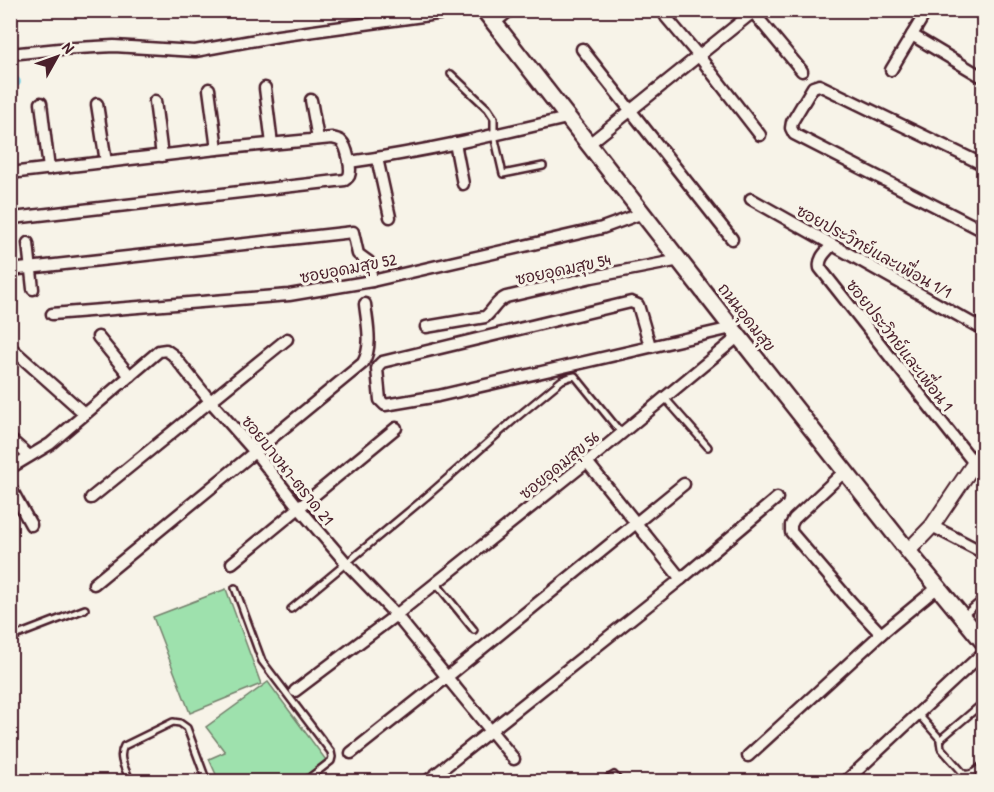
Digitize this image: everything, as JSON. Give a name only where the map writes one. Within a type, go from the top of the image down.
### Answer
[{"type":"main road","name":"ถนนอุดมสุข","points":[[484,10],[735,332],[908,551],[984,643]]},
{"type":"street","points":[[10,54],[114,46],[195,51],[279,36],[466,10]]},
{"type":"street","points":[[494,23],[510,10]]},
{"type":"street","points":[[891,70],[927,10]]},
{"type":"street","points":[[589,144],[698,55],[758,11],[802,71]]},
{"type":"street","points":[[666,17],[760,135]]},
{"type":"street","points":[[912,35],[984,78]]},
{"type":"street","points":[[582,49],[732,239]]},
{"type":"street","points":[[984,165],[819,85],[813,87],[792,122],[791,128],[794,134],[984,231]]},
{"type":"street","points":[[265,88],[272,144]]},
{"type":"street","points":[[209,89],[217,149]]},
{"type":"street","points":[[311,99],[318,139]]},
{"type":"street","points":[[155,101],[162,156]]},
{"type":"street","points":[[41,103],[49,169]]},
{"type":"street","points":[[97,104],[106,162]]},
{"type":"street","points":[[349,162],[455,143],[567,118]]},
{"type":"street","points":[[10,173],[332,138],[340,140],[344,145],[349,162],[349,176],[345,180],[10,217]]},
{"type":"street","points":[[455,143],[463,184]]},
{"type":"street","points":[[377,158],[390,217]]},
{"type":"street","name":"ซอยประวิทย์และเพื่อน 1/1","points":[[751,199],[984,330]]},
{"type":"street","name":"ซอยอุดมสุข 52","points":[[52,314],[289,295],[372,281],[602,228],[643,213]]},
{"type":"street","points":[[10,270],[353,232],[358,254],[369,262],[372,281]]},
{"type":"street","points":[[28,243],[33,289]]},
{"type":"street","name":"ซอยประวิทย์และเพื่อน 1","points":[[832,245],[821,258],[820,268],[974,463]]},
{"type":"street","name":"ซอยอุดมสุข 54","points":[[426,327],[485,317],[490,314],[500,299],[506,297],[680,260]]},
{"type":"street","points":[[650,346],[638,305],[631,303],[381,362],[377,369],[380,400],[386,405],[438,396],[650,346],[735,332]]},
{"type":"street","points":[[94,584],[363,363],[368,350],[365,304]]},
{"type":"street","name":"ซอยอุดมสุข 56","points":[[295,691],[436,584],[665,399],[735,332]]},
{"type":"street","points":[[98,337],[130,376]]},
{"type":"street","points":[[91,498],[287,339]]},
{"type":"street","points":[[10,347],[85,414]]},
{"type":"street","name":"ซอยบางนา-ตราด 21","points":[[10,468],[50,444],[159,351],[166,350],[173,355],[255,452],[298,508],[396,615],[514,759]]},
{"type":"street","points":[[232,563],[396,428]]},
{"type":"street","points":[[10,439],[29,456]]},
{"type":"street","points":[[908,551],[932,526],[984,449]]},
{"type":"street","points":[[587,462],[681,579]]},
{"type":"street","points":[[845,471],[794,519],[791,525],[792,532],[881,634]]},
{"type":"street","points":[[351,753],[684,484]]},
{"type":"street","points":[[10,487],[31,525]]},
{"type":"street","points":[[426,782],[681,579],[777,498]]},
{"type":"street","points":[[932,526],[984,553]]},
{"type":"street","points":[[748,756],[881,634],[938,587]]},
{"type":"street","points":[[845,782],[984,652]]},
{"type":"lane","points":[[451,74],[488,109],[494,118],[494,135],[503,174],[543,166]]},
{"type":"lane","points":[[291,609],[562,380],[575,376],[621,434]]},
{"type":"lane","points":[[665,399],[708,447]]},
{"type":"lane","points":[[436,584],[474,630]]},
{"type":"lane","points":[[235,588],[262,661],[331,752],[331,761],[304,782]]},
{"type":"lane","points":[[962,617],[984,598]]},
{"type":"lane","points":[[10,638],[85,609]]},
{"type":"lane","points":[[941,740],[984,702]]},
{"type":"lane","points":[[917,713],[941,740],[941,748],[964,774],[972,774],[984,764]]},
{"type":"lane","points":[[131,782],[121,759],[120,752],[124,746],[173,722],[180,723],[187,728],[207,782]]},
{"type":"lane","points":[[602,782],[614,775],[620,782]]},
{"type":"green space","points":[[226,589],[261,684],[190,713],[153,617]]},
{"type":"green space","points":[[268,682],[326,760],[300,781],[219,781],[209,759],[225,752],[206,727]]},
{"type":"waterway","points":[[10,76],[16,82]]}]
